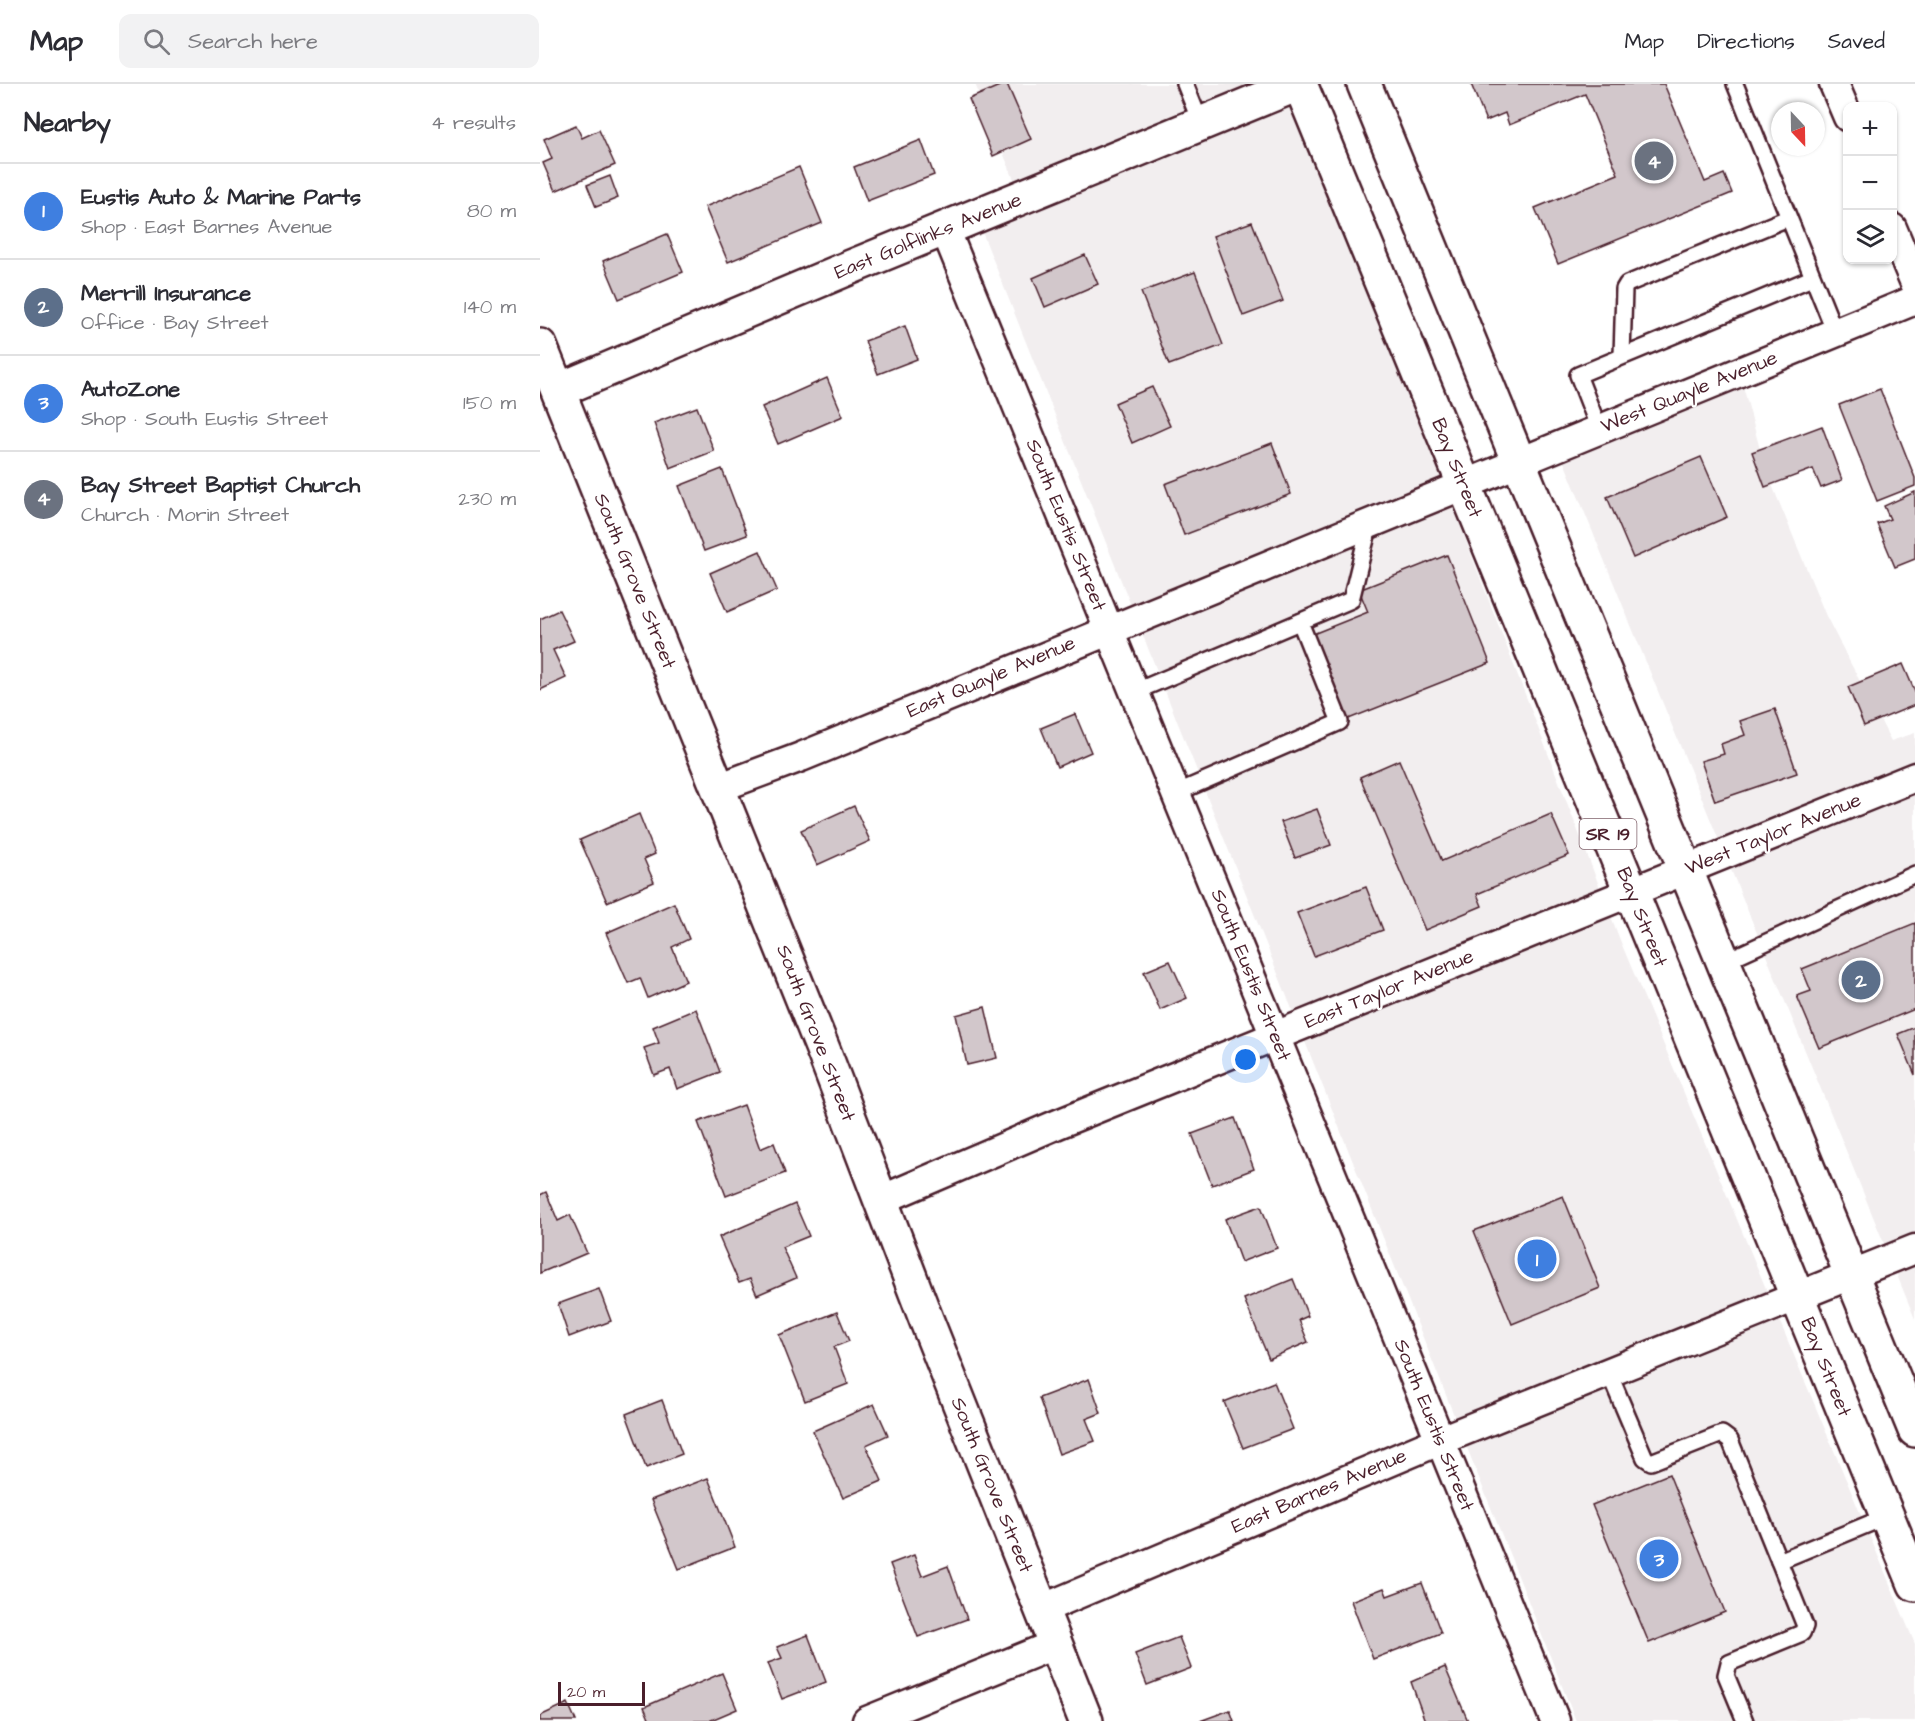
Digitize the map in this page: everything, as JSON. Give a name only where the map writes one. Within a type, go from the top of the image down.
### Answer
[{"type":"main road","name":"East Golflinks Avenue","points":[[549,394],[1299,84]]},
{"type":"main road","name":"Bay Street","points":[[1299,84],[1915,1584]]},
{"type":"main road","name":"SR 19","points":[[1364,84],[1915,1430]]},
{"type":"main road","name":"South Grove Street","points":[[540,346],[549,394],[718,788],[1086,1721]]},
{"type":"street","points":[[1834,84],[1843,105]]},
{"type":"street","name":"South Eustis Street","points":[[945,229],[1555,1721]]},
{"type":"street","points":[[1897,238],[1915,283]]},
{"type":"street","name":"West Quayle Avenue","points":[[1463,484],[1915,300]]},
{"type":"street","name":"East Quayle Avenue","points":[[718,788],[801,757],[1463,484]]},
{"type":"street","name":"West Taylor Avenue","points":[[1631,891],[1915,777]]},
{"type":"street","name":"East Taylor Avenue","points":[[881,1200],[1276,1035],[1631,891]]},
{"type":"street","name":"East Barnes Avenue","points":[[1042,1609],[1441,1440],[1915,1249]]},
{"type":"street","points":[[867,1721],[1056,1644]]},
{"type":"lane","points":[[1185,84],[1201,124]]},
{"type":"lane","points":[[1735,84],[1835,332]]},
{"type":"lane","points":[[1622,356],[1624,290],[1627,284],[1788,218]]},
{"type":"lane","points":[[1599,429],[1578,375],[1812,278]]},
{"type":"lane","points":[[1134,692],[1351,600],[1370,522]]},
{"type":"lane","points":[[1176,793],[1340,722],[1300,622]]},
{"type":"lane","points":[[1723,962],[1915,874]]},
{"type":"lane","points":[[1609,1373],[1645,1458],[1651,1462],[1722,1434],[1730,1440],[1805,1626],[1802,1633],[1729,1664],[1726,1675],[1745,1721]]},
{"type":"lane","points":[[1779,1561],[1888,1516]]},
{"type":"shaded area","points":[[975,84],[1254,84],[1015,182]]},
{"type":"shaded area","points":[[1290,106],[1418,417],[1622,945],[1915,1644],[1915,1721],[1576,1721],[982,232]]},
{"type":"shaded area","points":[[1739,371],[1765,468],[1826,616],[1891,741],[1915,733],[1915,1319],[1553,435]]},
{"type":"building","points":[[1007,84],[1031,139],[993,156],[969,99]]},
{"type":"building","points":[[1471,84],[1664,84],[1705,182],[1724,174],[1732,193],[1558,264],[1535,208],[1618,174],[1585,94],[1509,125],[1505,113],[1486,121]]},
{"type":"building","points":[[576,125],[582,138],[599,130],[615,165],[555,191],[543,163],[552,159],[544,139]]},
{"type":"building","points":[[921,140],[934,175],[867,201],[854,167]]},
{"type":"building","points":[[799,167],[822,223],[728,262],[705,207]]},
{"type":"building","points":[[610,176],[618,198],[596,207],[587,185]]},
{"type":"building","points":[[1252,222],[1283,301],[1243,316],[1213,236]]},
{"type":"building","points":[[667,234],[683,272],[619,299],[603,261]]},
{"type":"building","points":[[1085,255],[1098,284],[1045,307],[1033,278]]},
{"type":"building","points":[[1195,272],[1223,345],[1169,365],[1141,292]]},
{"type":"building","points":[[905,326],[917,359],[878,374],[865,341]]},
{"type":"building","points":[[827,378],[843,416],[778,444],[762,407]]},
{"type":"building","points":[[1152,387],[1170,426],[1132,443],[1115,403]]},
{"type":"building","points":[[1880,389],[1915,478],[1915,486],[1877,501],[1839,405]]},
{"type":"building","points":[[697,407],[714,451],[670,468],[654,423]]},
{"type":"building","points":[[1822,426],[1842,480],[1821,488],[1813,469],[1765,487],[1752,452]]},
{"type":"building","points":[[1272,443],[1291,494],[1184,535],[1165,484]]},
{"type":"building","points":[[1701,457],[1727,517],[1633,558],[1607,497]]},
{"type":"building","points":[[722,469],[747,535],[704,551],[679,486]]},
{"type":"building","points":[[1915,492],[1915,559],[1895,567],[1877,524],[1890,519],[1884,506]]},
{"type":"building","points":[[760,551],[777,590],[727,612],[710,573]]},
{"type":"building","points":[[1447,555],[1490,663],[1346,720],[1313,634],[1368,612],[1359,590]]},
{"type":"building","points":[[559,610],[574,641],[553,650],[566,678],[540,690],[540,619]]},
{"type":"building","points":[[1903,664],[1915,692],[1915,705],[1864,726],[1848,687]]},
{"type":"building","points":[[1775,709],[1797,773],[1715,801],[1701,761],[1724,754],[1721,744],[1745,735],[1740,721]]},
{"type":"building","points":[[1075,714],[1091,752],[1057,767],[1041,728]]},
{"type":"building","points":[[1399,760],[1442,861],[1551,814],[1569,855],[1477,894],[1482,906],[1425,930],[1360,777]]},
{"type":"building","points":[[854,806],[870,841],[817,865],[801,830]]},
{"type":"building","points":[[1317,809],[1331,845],[1295,858],[1281,822]]},
{"type":"building","points":[[639,814],[655,854],[644,859],[654,882],[607,902],[580,840]]},
{"type":"building","points":[[1366,887],[1383,930],[1314,956],[1297,913]]},
{"type":"building","points":[[674,903],[689,939],[672,947],[686,981],[648,998],[640,978],[628,983],[606,933]]},
{"type":"building","points":[[1915,923],[1915,1009],[1819,1048],[1797,996],[1811,991],[1802,969]]},
{"type":"building","points":[[1170,961],[1187,998],[1160,1010],[1144,972]]},
{"type":"building","points":[[985,1007],[997,1058],[967,1065],[956,1015]]},
{"type":"building","points":[[696,1009],[720,1072],[677,1089],[670,1069],[654,1075],[644,1048],[659,1043],[653,1027]]},
{"type":"building","points":[[1915,1027],[1915,1075],[1898,1034]]},
{"type":"building","points":[[744,1105],[760,1149],[774,1143],[785,1173],[726,1196],[698,1122]]},
{"type":"building","points":[[1235,1118],[1254,1169],[1212,1185],[1192,1134]]},
{"type":"building","points":[[546,1192],[558,1221],[570,1215],[587,1253],[540,1273],[540,1195]]},
{"type":"building","points":[[1563,1196],[1600,1288],[1512,1324],[1474,1231]]},
{"type":"building","points":[[795,1204],[809,1236],[782,1247],[796,1278],[757,1295],[750,1279],[739,1283],[719,1237]]},
{"type":"building","points":[[1261,1206],[1277,1248],[1241,1262],[1225,1219]]},
{"type":"building","points":[[1293,1279],[1308,1316],[1299,1320],[1308,1342],[1269,1359],[1244,1299]]},
{"type":"building","points":[[599,1289],[611,1321],[569,1337],[558,1304]]},
{"type":"building","points":[[837,1312],[849,1341],[834,1347],[848,1384],[805,1401],[779,1335]]},
{"type":"building","points":[[1089,1379],[1101,1413],[1086,1419],[1095,1441],[1059,1454],[1039,1398]]},
{"type":"building","points":[[1274,1382],[1293,1429],[1243,1448],[1224,1402]]},
{"type":"building","points":[[662,1400],[682,1454],[646,1468],[626,1414]]},
{"type":"building","points":[[874,1404],[888,1435],[866,1445],[882,1481],[843,1498],[813,1431]]},
{"type":"building","points":[[1669,1474],[1725,1612],[1649,1643],[1592,1505]]},
{"type":"building","points":[[708,1478],[735,1547],[679,1569],[651,1500]]},
{"type":"building","points":[[914,1555],[922,1576],[948,1566],[967,1619],[918,1637],[890,1564]]},
{"type":"building","points":[[1422,1583],[1441,1633],[1373,1659],[1351,1601],[1384,1588],[1387,1596]]},
{"type":"building","points":[[808,1635],[826,1682],[782,1699],[768,1663],[782,1658],[777,1647]]},
{"type":"building","points":[[1179,1637],[1191,1668],[1147,1685],[1135,1654]]},
{"type":"building","points":[[1445,1667],[1468,1721],[1425,1721],[1411,1682]]},
{"type":"building","points":[[722,1673],[737,1709],[709,1721],[650,1721],[644,1707]]},
{"type":"building","points":[[568,1703],[576,1721],[540,1721],[540,1716]]},
{"type":"building","points":[[1230,1710],[1234,1721],[1200,1721]]},
{"type":"place","name":"Bay Street Baptist Church","points":[[1654,161]]},
{"type":"place","name":"Merrill Insurance","points":[[1861,980]]},
{"type":"place","name":"Eustis Auto & Marine Parts","points":[[1537,1259]]},
{"type":"place","name":"AutoZone","points":[[1659,1559]]}]
